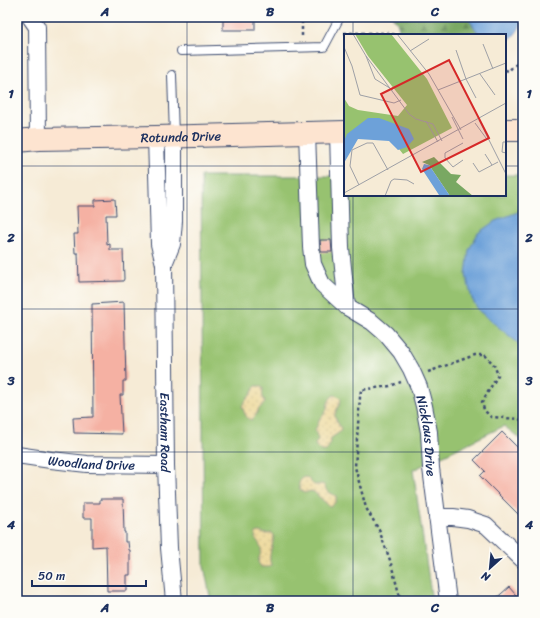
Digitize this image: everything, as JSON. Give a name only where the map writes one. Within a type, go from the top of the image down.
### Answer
[{"type":"main road","points":[[506,130],[523,130]]},
{"type":"main road","name":"Rotunda Drive","points":[[17,141],[38,139],[342,132]]},
{"type":"street","points":[[30,17],[37,27],[38,139]]},
{"type":"street","points":[[342,132],[341,248],[347,307]]},
{"type":"street","name":"Nicklaus Drive","points":[[307,133],[311,247],[313,264],[322,284],[347,307],[372,322],[386,334],[401,352],[411,368],[419,387],[429,432],[431,468],[448,599]]},
{"type":"street","name":"Eastham Road","points":[[165,137],[159,244],[164,264],[166,465],[169,548],[174,601]]},
{"type":"street","name":"Woodland Drive","points":[[17,455],[87,464],[166,465]]},
{"type":"street","points":[[437,517],[468,519],[486,525],[523,560]]},
{"type":"lane","points":[[181,51],[324,47],[340,17]]},
{"type":"lane","points":[[165,137],[172,75]]},
{"type":"path","points":[[302,17],[302,36]]},
{"type":"path","points":[[340,33],[392,34]]},
{"type":"path","points":[[506,70],[509,71],[513,66],[523,61]]},
{"type":"path","points":[[401,601],[390,560],[379,530],[366,508],[356,467],[361,390],[390,386],[475,355],[486,355],[494,365],[498,375],[482,402],[484,410],[491,417],[523,420]]},
{"type":"green space","points":[[392,17],[467,17],[479,34],[401,34],[396,20]]},
{"type":"green space","points":[[506,175],[523,175],[523,441],[504,426],[413,470],[432,601],[211,601],[204,566],[201,176],[344,176],[344,196],[506,196]]},
{"type":"sand","points":[[256,386],[263,388],[265,401],[255,417],[251,420],[246,416],[242,406]]},
{"type":"sand","points":[[334,395],[338,396],[341,401],[335,417],[341,429],[340,432],[331,438],[328,449],[326,451],[321,451],[315,444],[318,439],[315,430],[319,420],[326,412],[331,397]]},
{"type":"sand","points":[[305,477],[314,485],[324,485],[327,491],[336,496],[336,501],[332,506],[328,505],[314,492],[311,491],[304,493],[300,489],[299,482]]},
{"type":"sand","points":[[259,532],[266,534],[272,533],[274,535],[270,554],[270,567],[261,567],[258,562],[261,547],[255,538],[256,533]]},
{"type":"water","points":[[467,17],[523,17],[517,32],[508,40],[506,41],[506,34],[479,34]]},
{"type":"water","points":[[523,210],[523,357],[518,343],[479,311],[472,299],[466,275],[469,250],[478,233],[495,221]]},
{"type":"building","points":[[223,17],[255,17],[255,30],[223,30]]},
{"type":"building","points":[[115,199],[116,215],[106,215],[107,245],[110,244],[110,250],[123,250],[124,279],[123,281],[79,282],[78,253],[75,253],[74,234],[78,234],[77,206],[95,206],[95,200]]},
{"type":"building","points":[[320,240],[331,240],[332,252],[321,252]]},
{"type":"building","points":[[124,302],[126,381],[123,381],[123,395],[120,395],[122,434],[74,433],[73,418],[93,417],[92,304]]},
{"type":"building","points":[[502,432],[523,453],[523,519],[480,476],[485,471],[474,460]]},
{"type":"building","points":[[100,499],[123,499],[125,542],[128,542],[130,550],[130,575],[127,575],[127,591],[107,591],[106,546],[92,547],[92,518],[83,518],[83,503],[100,503]]},
{"type":"building","points":[[509,587],[521,601],[493,601]]}]
